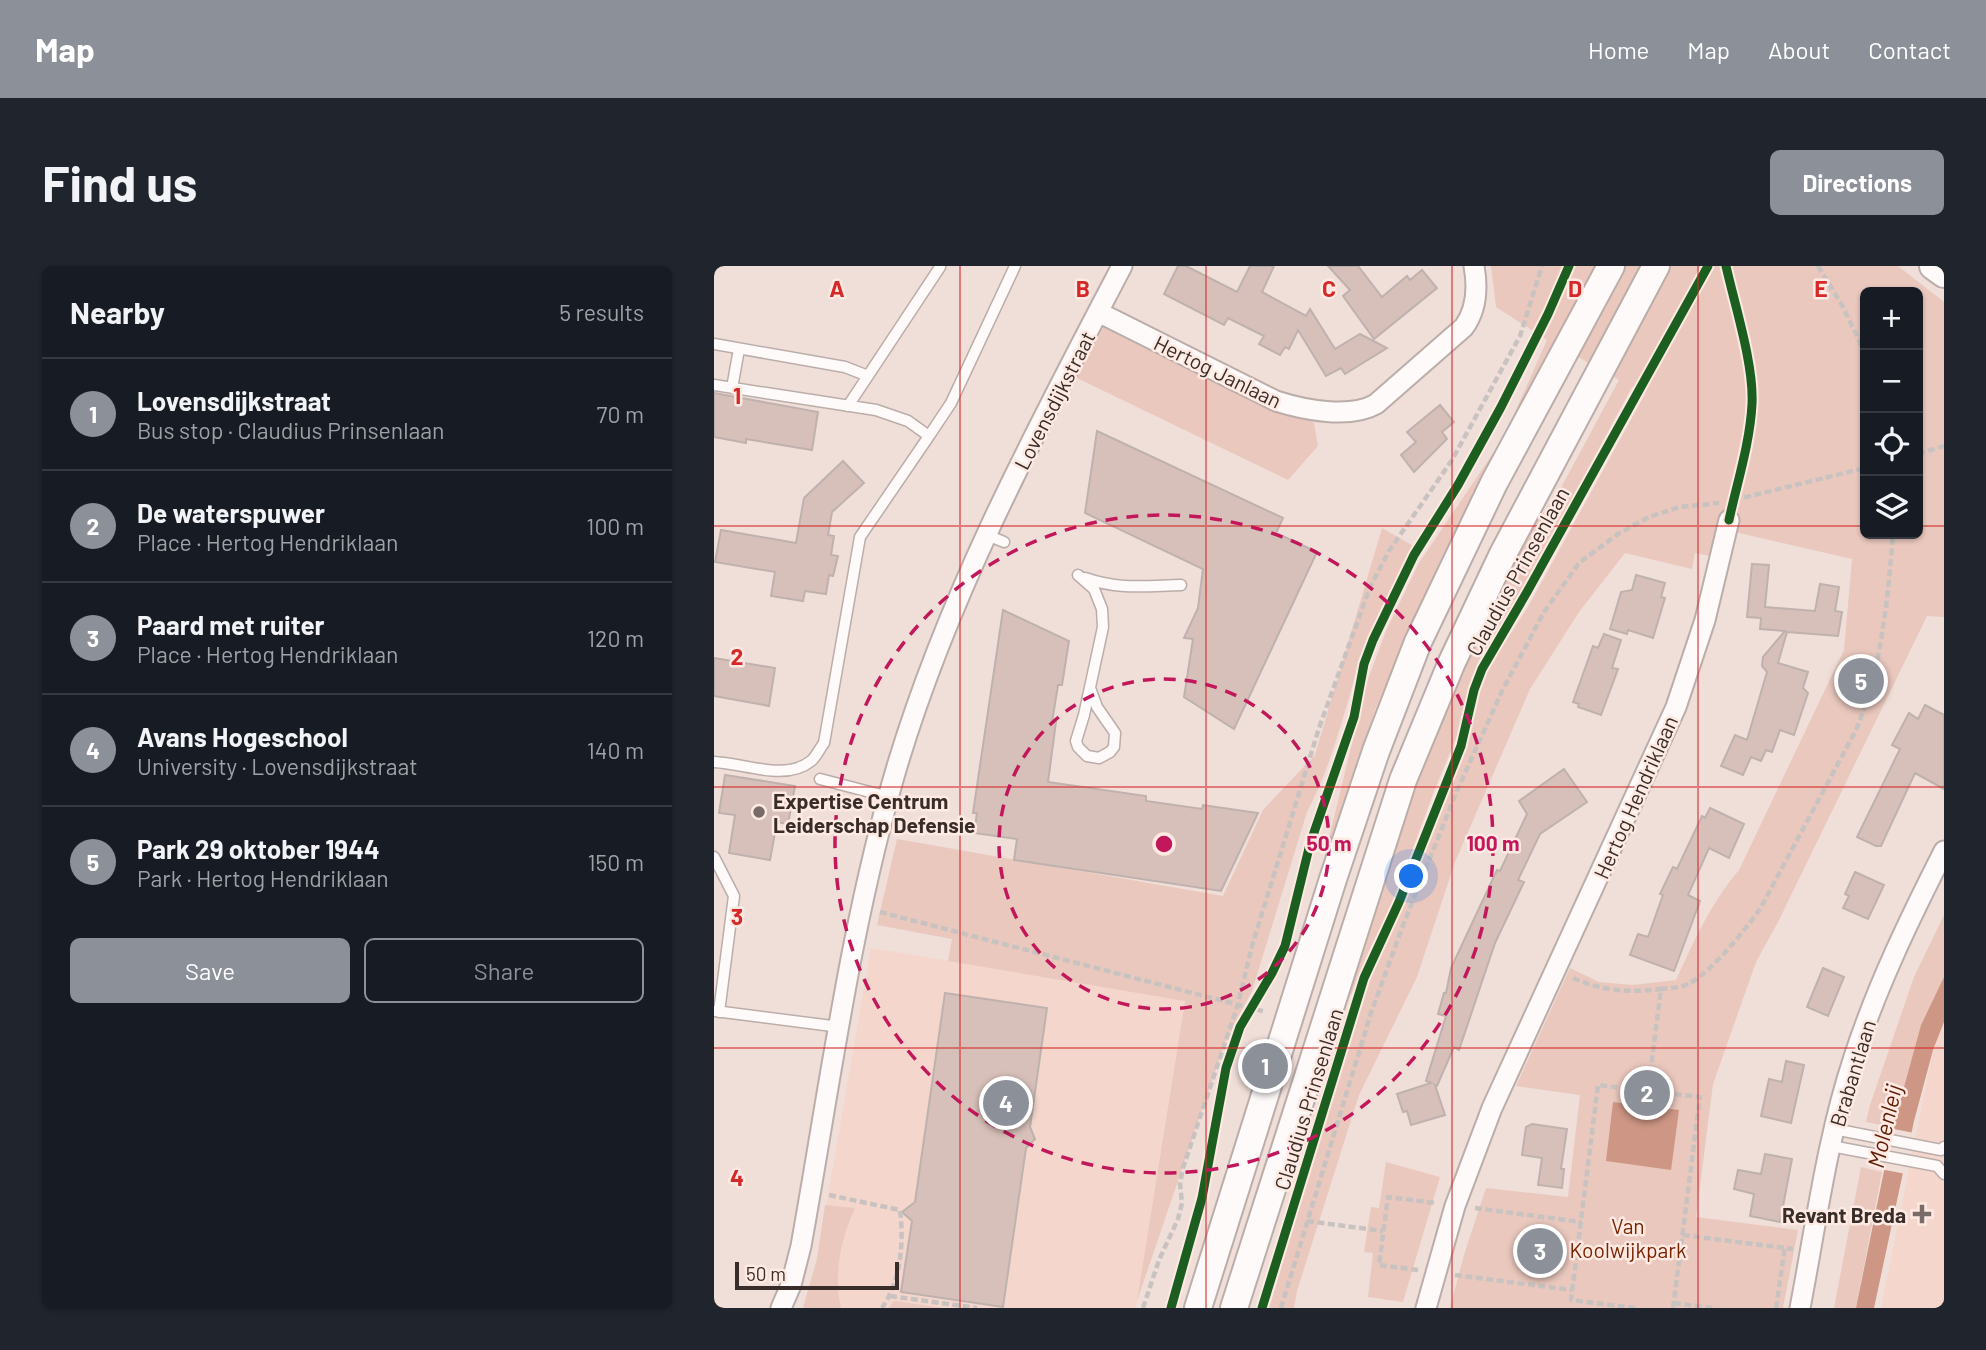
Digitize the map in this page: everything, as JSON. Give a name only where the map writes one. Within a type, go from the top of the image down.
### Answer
[{"type":"main road","name":"Claudius Prinsenlaan","points":[[1198,1308],[1341,853],[1413,654],[1494,483],[1611,266]]},
{"type":"main road","name":"Claudius Prinsenlaan","points":[[1234,1308],[1403,780],[1452,662],[1503,554],[1656,266]]},
{"type":"main road","points":[[1933,266],[1944,274]]},
{"type":"street","name":"Lovensdijkstraat","points":[[781,1308],[799,1259],[863,908],[889,797],[932,662],[995,538],[1098,312],[1122,266]]},
{"type":"street","name":"Hertog Janlaan","points":[[1098,312],[1269,399],[1304,408],[1354,412],[1376,404],[1464,327],[1473,313],[1476,298],[1474,266]]},
{"type":"street","name":"Hertog Hendriklaan","points":[[1426,1308],[1455,1206],[1492,1108],[1676,707],[1705,620],[1729,520]]},
{"type":"street","name":"Brabantlaan","points":[[1800,1308],[1833,1138],[1854,1058],[1878,991],[1944,851]]},
{"type":"lane","points":[[714,762],[781,771],[797,769],[813,760],[824,743],[860,537],[950,403],[1015,266]]},
{"type":"lane","points":[[848,407],[940,267]]},
{"type":"lane","points":[[714,344],[845,366],[868,376]]},
{"type":"lane","points":[[732,388],[740,349]]},
{"type":"lane","points":[[714,384],[876,410],[908,421],[929,436]]},
{"type":"lane","points":[[1090,688],[1097,707],[1115,733],[1114,747],[1099,758],[1087,756],[1076,741],[1103,627],[1102,610],[1094,589],[1078,575],[1116,587],[1181,584]]},
{"type":"lane","points":[[820,779],[889,797]]},
{"type":"lane","points":[[714,857],[734,896],[716,1011],[840,1027]]},
{"type":"lane","points":[[1833,1138],[1879,1139],[1942,1148],[1941,1170],[1876,1155],[1833,1138]]},
{"type":"path","points":[[1143,1308],[1163,1250],[1178,1219],[1182,1203],[1182,1168],[1238,1004],[1252,946],[1319,728],[1370,587],[1390,551],[1452,460],[1520,335],[1542,266]]},
{"type":"path","points":[[1818,266],[1842,305],[1864,350]]},
{"type":"path","points":[[1923,452],[1944,446]]},
{"type":"path","points":[[1281,1308],[1371,1013],[1402,928],[1456,793],[1502,691],[1544,612],[1579,563],[1618,534],[1649,517],[1679,507],[1705,506],[1860,469]]},
{"type":"path","points":[[1729,520],[1736,488]]},
{"type":"path","points":[[1556,970],[1581,982],[1606,989],[1634,992],[1681,987],[1698,977],[1752,920],[1864,711],[1880,636],[1892,539]]},
{"type":"path","points":[[863,908],[1238,1004],[1253,1003],[1266,1012]]},
{"type":"path","points":[[1648,1091],[1661,989]]},
{"type":"path","points":[[1224,1079],[1232,1047],[1253,1003]]},
{"type":"path","points":[[1635,1308],[1571,1300],[1598,1085],[1700,1097],[1674,1306],[1712,1308]]},
{"type":"path","points":[[811,1191],[900,1210],[902,1225],[896,1282],[882,1308]]},
{"type":"path","points":[[1307,1221],[1383,1231]]},
{"type":"path","points":[[1683,1235],[1811,1251]]},
{"type":"path","points":[[1776,1308],[1784,1247]]},
{"type":"path","points":[[890,1296],[976,1308]]},
{"type":"path","points":[[1581,1301],[1581,1308]]},
{"type":"shaded area","points":[[871,948],[1185,1000],[1136,1308],[803,1308],[817,1259]]},
{"type":"shaded area","points":[[1944,977],[1944,1022],[1933,1050],[1914,1121],[1874,1308],[1856,1308],[1893,1127],[1921,1025]]},
{"type":"shaded area","name":"Revant Breda","points":[[1944,1022],[1944,1308],[1881,1308],[1933,1050]]},
{"type":"shaded area","points":[[1631,1090],[1663,1094],[1662,1108],[1679,1110],[1671,1170],[1606,1161],[1613,1102],[1629,1104]]},
{"type":"green space","name":"Van Koolwijkpark","points":[[1491,266],[1898,266],[1944,302],[1944,617],[1927,616],[1756,962],[1713,1084],[1696,1217],[1798,1230],[1783,1308],[1450,1308],[1486,1188],[1568,1197],[1580,1095],[1516,1086],[1570,968],[1599,982],[1632,985],[1676,980],[1712,909],[1739,870],[1844,650],[1852,559],[1722,529],[1715,557],[1695,553],[1692,569],[1625,553],[1579,612],[1530,689],[1455,862],[1417,977],[1359,1095],[1294,1308],[1269,1308],[1363,997],[1405,904],[1445,795],[1463,757],[1481,687],[1490,665],[1528,607],[1645,394],[1632,387],[1517,601],[1479,660],[1470,684],[1460,729],[1394,900],[1365,959],[1352,993],[1344,1003],[1384,871],[1434,728],[1502,572],[1562,486],[1619,380],[1555,344],[1469,502],[1403,646],[1375,710],[1318,883],[1367,682],[1386,631],[1419,563],[1504,437],[1547,340],[1496,307]]},
{"type":"green space","points":[[1104,326],[1260,406],[1300,415],[1314,423],[1318,446],[1288,480],[1077,378]]},
{"type":"green space","points":[[1382,528],[1415,547],[1388,593],[1365,646],[1328,764],[1307,812],[1252,991],[1225,1043],[1137,1301],[1185,1001],[948,961],[952,939],[877,925],[897,839],[1223,896],[1263,810],[1315,755]]},
{"type":"green space","points":[[1944,915],[1944,977],[1921,1025],[1893,1127],[1866,1122],[1914,977]]},
{"type":"green space","points":[[1386,1162],[1440,1177],[1403,1302],[1368,1297],[1373,1253],[1364,1252],[1371,1207],[1379,1208]]},
{"type":"green space","points":[[1861,1167],[1882,1172],[1856,1308],[1834,1308]]},
{"type":"green space","points":[[825,1205],[855,1208],[846,1232],[838,1270],[841,1308],[803,1308],[817,1259]]},
{"type":"green space","points":[[894,1301],[943,1308],[889,1308]]},
{"type":"pier","points":[[1889,1128],[1914,1133],[1906,1174],[1880,1169]]},
{"type":"building","points":[[1178,266],[1186,266],[1237,292],[1250,266],[1274,266],[1262,292],[1306,316],[1310,309],[1335,349],[1360,334],[1387,348],[1345,374],[1341,368],[1326,376],[1298,330],[1289,349],[1285,347],[1280,355],[1259,344],[1264,336],[1228,318],[1224,325],[1164,294]]},
{"type":"building","points":[[1328,266],[1358,266],[1382,297],[1407,276],[1410,280],[1422,270],[1437,288],[1374,339],[1343,296],[1350,290]]},
{"type":"building","points":[[714,393],[818,412],[812,450],[746,439],[746,443],[714,437]]},
{"type":"building","points":[[1440,405],[1454,422],[1442,432],[1447,439],[1414,472],[1401,455],[1416,442],[1407,432]]},
{"type":"building","points":[[1097,431],[1283,518],[1276,533],[1317,552],[1234,729],[1184,697],[1193,639],[1184,638],[1198,608],[1203,569],[1085,513]]},
{"type":"building","points":[[843,461],[864,483],[832,512],[828,535],[834,536],[831,555],[838,556],[833,576],[829,575],[826,594],[805,591],[803,601],[771,596],[775,572],[715,562],[721,530],[796,543],[804,498]]},
{"type":"building","points":[[1752,564],[1769,565],[1765,607],[1815,611],[1820,584],[1839,587],[1835,611],[1842,612],[1838,636],[1787,632],[1778,663],[1808,672],[1803,688],[1808,693],[1794,735],[1780,730],[1772,752],[1766,750],[1761,761],[1751,757],[1743,775],[1721,766],[1735,735],[1747,740],[1767,672],[1762,666],[1763,657],[1785,631],[1760,629],[1761,618],[1747,617]]},
{"type":"building","points":[[1636,575],[1665,583],[1661,597],[1665,598],[1653,638],[1628,630],[1627,634],[1610,629],[1621,592],[1632,590]]},
{"type":"building","points":[[1003,610],[1069,641],[1062,685],[1058,685],[1052,722],[1056,722],[1048,782],[1146,796],[1146,801],[1258,813],[1221,891],[1014,860],[1017,839],[974,833],[977,813],[973,813]]},
{"type":"building","points":[[1604,634],[1621,640],[1612,668],[1618,669],[1601,715],[1578,707],[1579,704],[1573,702],[1593,646],[1598,648]]},
{"type":"building","points":[[714,658],[775,668],[769,706],[714,696]]},
{"type":"building","points":[[1925,705],[1944,715],[1944,789],[1915,773],[1881,846],[1876,846],[1857,837],[1900,749],[1892,745],[1909,713],[1918,719]]},
{"type":"building","points":[[1564,769],[1587,802],[1540,834],[1518,880],[1524,882],[1495,943],[1459,1050],[1454,1047],[1437,1086],[1435,1085],[1445,1115],[1411,1125],[1407,1111],[1403,1112],[1397,1094],[1431,1083],[1426,1081],[1446,1016],[1438,1014],[1451,968],[1497,870],[1500,871],[1527,814],[1519,801]]},
{"type":"building","points":[[725,775],[795,786],[788,824],[777,822],[770,860],[729,853],[735,815],[719,813]]},
{"type":"building","points":[[1710,808],[1744,824],[1729,858],[1709,848],[1688,895],[1700,901],[1674,971],[1630,955],[1638,934],[1648,937],[1663,895],[1660,894],[1673,867],[1677,869],[1702,816],[1705,818]]},
{"type":"building","points":[[1855,872],[1884,885],[1868,919],[1843,908],[1849,896],[1845,894]]},
{"type":"building","points":[[1823,968],[1844,977],[1828,1016],[1807,1007]]},
{"type":"building","points":[[945,993],[1047,1008],[1030,1127],[1035,1139],[1026,1148],[1003,1307],[901,1292],[912,1221],[902,1212],[915,1202]]},
{"type":"building","points":[[1786,1061],[1804,1065],[1791,1123],[1761,1116],[1769,1079],[1782,1082]]},
{"type":"building","points":[[1532,1124],[1567,1129],[1561,1169],[1564,1169],[1562,1188],[1538,1185],[1542,1158],[1522,1155],[1526,1127]]},
{"type":"building","points":[[1765,1154],[1792,1159],[1780,1222],[1750,1216],[1754,1194],[1734,1189],[1738,1170],[1761,1174]]},
{"type":"cycle path","points":[[1171,1308],[1202,1198],[1226,1068],[1240,1027],[1285,946],[1310,844],[1354,717],[1364,664],[1373,640],[1414,555],[1458,485],[1501,407],[1569,266]]},
{"type":"cycle path","points":[[1262,1308],[1364,978],[1399,902],[1461,746],[1474,690],[1482,669],[1708,266]]},
{"type":"cycle path","points":[[1726,266],[1747,354],[1752,389],[1749,433],[1729,520]]},
{"type":"place","name":"Park 29 oktober 1944","points":[[1861,681]]},
{"type":"place","name":"Expertise Centrum Leiderschap Defensie","points":[[759,812]]},
{"type":"place","name":"Lovensdijkstraat","points":[[1265,1066]]},
{"type":"place","name":"De waterspuwer","points":[[1647,1093]]},
{"type":"place","name":"Avans Hogeschool","points":[[1006,1103]]},
{"type":"place","name":"Revant Breda","points":[[1922,1214]]},
{"type":"place","name":"Paard met ruiter","points":[[1540,1251]]},
{"type":"water label","name":"Molenleij","points":[[1884,1126]]}]
